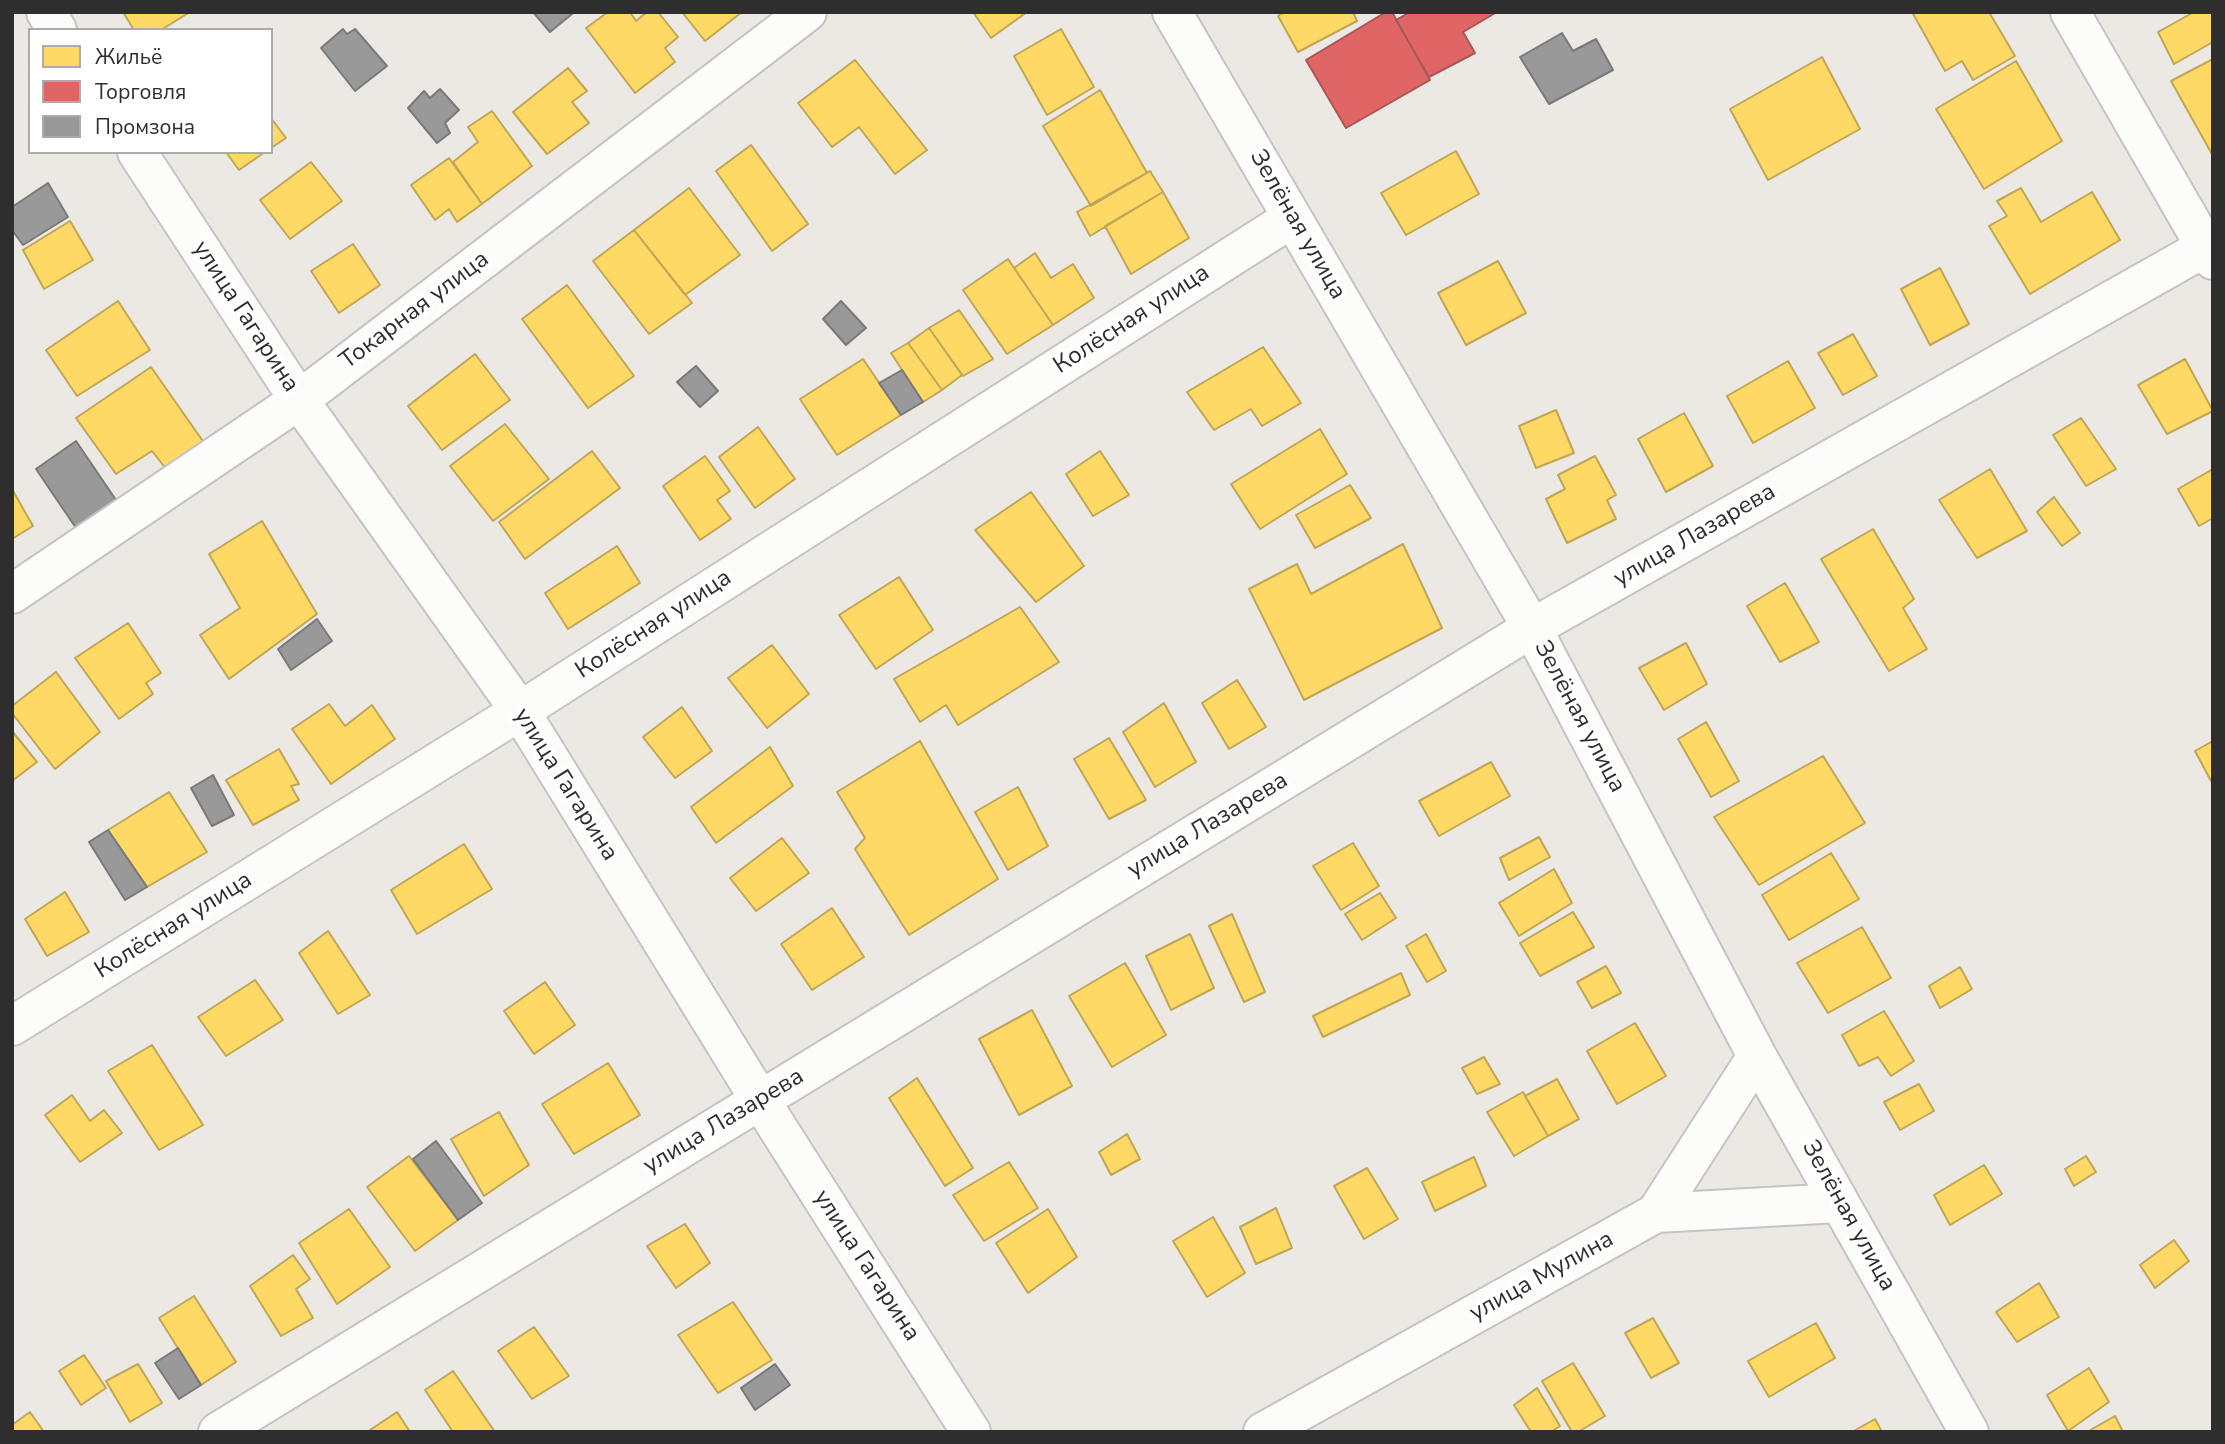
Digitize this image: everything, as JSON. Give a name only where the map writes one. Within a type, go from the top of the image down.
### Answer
[{"type":"street","points":[[46,12],[56,28]]},
{"type":"street","name":"Токарная улица","points":[[12,594],[299,400],[807,12]]},
{"type":"street","name":"Зелёная улица","points":[[1172,12],[1532,628],[1757,1056],[1969,1432]]},
{"type":"street","points":[[2070,12],[2210,250]]},
{"type":"street","name":"улица Гагарина","points":[[138,154],[299,400],[520,711],[760,1100],[971,1432]]},
{"type":"street","name":"Колёсная улица","points":[[12,1026],[520,711],[1292,218]]},
{"type":"street","name":"улица Лазарева","points":[[218,1432],[1532,628],[2210,250]]},
{"type":"street","name":"улица Мулина","points":[[1263,1432],[1657,1213],[1757,1056]]},
{"type":"street","points":[[1657,1213],[1840,1203]]},
{"type":"building: Жильё","points":[[123,12],[190,12],[164,28],[133,28]]},
{"type":"building: Жильё","points":[[608,12],[630,12],[636,21],[647,12],[658,12],[678,37],[665,48],[675,62],[635,93],[586,28]]},
{"type":"building: Жильё","points":[[682,12],[742,12],[705,41]]},
{"type":"building: Жильё","points":[[973,12],[1027,12],[991,38]]},
{"type":"building: Жильё","points":[[1284,12],[1353,12],[1357,21],[1298,52],[1278,16]]},
{"type":"building: Жильё","points":[[1912,12],[1989,12],[2015,56],[1973,80],[1962,61],[1945,71]]},
{"type":"building: Жильё","points":[[2194,12],[2213,12],[2213,42],[2174,64],[2158,32]]},
{"type":"building: Жильё","points":[[1061,29],[1094,87],[1047,115],[1014,56]]},
{"type":"building: Жильё","points":[[1822,57],[1860,129],[1768,180],[1730,109]]},
{"type":"building: Жильё","points":[[2213,59],[2213,156],[2171,81]]},
{"type":"building: Жильё","points":[[855,60],[927,150],[895,174],[859,127],[832,147],[798,103]]},
{"type":"building: Жильё","points":[[2016,61],[2062,141],[1984,189],[1936,109]]},
{"type":"building: Жильё","points":[[568,68],[587,91],[572,102],[589,123],[547,154],[513,112]]},
{"type":"building: Жильё","points":[[1100,90],[1147,173],[1091,206],[1043,126]]},
{"type":"building: Жильё","points":[[492,111],[532,166],[482,204],[453,162],[478,142],[468,127]]},
{"type":"building: Жильё","points":[[273,121],[286,138],[273,147]]},
{"type":"building: Жильё","points":[[751,145],[808,224],[772,251],[716,171]]},
{"type":"building: Жильё","points":[[1456,151],[1479,194],[1406,235],[1381,193]]},
{"type":"building: Жильё","points":[[227,154],[262,154],[239,170]]},
{"type":"building: Жильё","points":[[449,158],[482,204],[457,222],[449,209],[435,220],[411,185]]},
{"type":"building: Жильё","points":[[311,162],[342,201],[290,239],[260,200]]},
{"type":"building: Жильё","points":[[1150,171],[1163,192],[1090,236],[1077,212]]},
{"type":"building: Жильё","points":[[689,188],[740,255],[685,295],[634,230]]},
{"type":"building: Жильё","points":[[2021,188],[2041,222],[2092,192],[2120,240],[2030,294],[1989,226],[2007,216],[1997,201]]},
{"type":"building: Жильё","points":[[1163,192],[1189,238],[1131,274],[1105,226]]},
{"type":"building: Жильё","points":[[70,221],[93,260],[44,289],[23,250]]},
{"type":"building: Жильё","points":[[634,230],[692,303],[649,334],[593,261]]},
{"type":"building: Жильё","points":[[353,244],[380,285],[339,313],[311,271]]},
{"type":"building: Жильё","points":[[1035,253],[1051,278],[1073,264],[1094,298],[1053,325],[1014,268]]},
{"type":"building: Жильё","points":[[1008,259],[1053,325],[1007,354],[963,290]]},
{"type":"building: Жильё","points":[[1498,261],[1526,313],[1466,345],[1438,293]]},
{"type":"building: Жильё","points":[[1940,268],[1969,324],[1930,345],[1901,289]]},
{"type":"building: Жильё","points":[[567,285],[634,376],[588,408],[522,319]]},
{"type":"building: Жильё","points":[[118,301],[150,350],[77,396],[46,350]]},
{"type":"building: Жильё","points":[[959,310],[993,359],[963,376],[929,328]]},
{"type":"building: Жильё","points":[[929,328],[962,375],[942,390],[908,343]]},
{"type":"building: Жильё","points":[[1853,334],[1877,376],[1843,395],[1818,353]]},
{"type":"building: Жильё","points":[[908,343],[942,390],[923,402],[891,353]]},
{"type":"building: Жильё","points":[[1263,347],[1301,403],[1262,426],[1251,409],[1214,430],[1187,392]]},
{"type":"building: Жильё","points":[[475,354],[510,400],[442,450],[408,406]]},
{"type":"building: Жильё","points":[[863,359],[901,415],[837,455],[800,399]]},
{"type":"building: Жильё","points":[[2185,359],[2213,411],[2167,434],[2138,385]]},
{"type":"building: Жильё","points":[[1788,361],[1815,408],[1753,443],[1727,396]]},
{"type":"building: Жильё","points":[[151,367],[207,447],[170,474],[152,451],[116,474],[76,418]]},
{"type":"building: Жильё","points":[[1556,410],[1574,453],[1536,468],[1519,426]]},
{"type":"building: Жильё","points":[[1684,413],[1713,466],[1666,492],[1638,439]]},
{"type":"building: Жильё","points":[[2081,418],[2116,469],[2086,486],[2053,435]]},
{"type":"building: Жильё","points":[[505,424],[549,479],[493,521],[450,466]]},
{"type":"building: Жильё","points":[[758,427],[795,479],[755,508],[719,457]]},
{"type":"building: Жильё","points":[[1320,429],[1347,474],[1260,529],[1231,484]]},
{"type":"building: Жильё","points":[[592,451],[620,488],[525,559],[499,522]]},
{"type":"building: Жильё","points":[[1100,451],[1129,495],[1093,516],[1066,474]]},
{"type":"building: Жильё","points":[[705,456],[730,491],[717,500],[731,519],[700,540],[663,486]]},
{"type":"building: Жильё","points":[[1595,456],[1616,495],[1607,500],[1616,519],[1567,543],[1546,499],[1565,489],[1558,475]]},
{"type":"building: Жильё","points":[[1990,469],[2027,531],[1977,558],[1939,500]]},
{"type":"building: Жильё","points":[[2213,469],[2213,518],[2199,526],[2178,489]]},
{"type":"building: Жильё","points":[[1350,485],[1371,518],[1315,548],[1296,515]]},
{"type":"building: Жильё","points":[[12,489],[33,526],[12,539]]},
{"type":"building: Жильё","points":[[1031,492],[1084,566],[1036,602],[975,530]]},
{"type":"building: Жильё","points":[[2054,497],[2080,533],[2062,546],[2037,512]]},
{"type":"building: Жильё","points":[[262,521],[317,614],[229,679],[200,635],[240,608],[209,554]]},
{"type":"building: Жильё","points":[[1873,529],[1914,599],[1903,608],[1927,649],[1889,671],[1821,559]]},
{"type":"building: Жильё","points":[[1403,544],[1442,628],[1304,700],[1249,589],[1297,564],[1311,594]]},
{"type":"building: Жильё","points":[[617,546],[640,583],[568,629],[545,593]]},
{"type":"building: Жильё","points":[[899,577],[933,630],[876,669],[839,615]]},
{"type":"building: Жильё","points":[[1785,583],[1819,642],[1780,662],[1747,606]]},
{"type":"building: Жильё","points":[[1020,607],[1059,662],[958,725],[946,705],[920,722],[894,679]]},
{"type":"building: Жильё","points":[[128,623],[161,673],[146,683],[153,694],[119,719],[75,658]]},
{"type":"building: Жильё","points":[[1686,643],[1707,684],[1664,710],[1639,668]]},
{"type":"building: Жильё","points":[[772,645],[809,694],[767,728],[728,678]]},
{"type":"building: Жильё","points":[[56,672],[100,732],[55,769],[12,713],[12,706]]},
{"type":"building: Жильё","points":[[1237,680],[1266,727],[1229,749],[1202,703]]},
{"type":"building: Жильё","points":[[1164,703],[1196,762],[1155,787],[1123,732]]},
{"type":"building: Жильё","points":[[329,704],[345,726],[372,705],[395,739],[331,784],[292,729]]},
{"type":"building: Жильё","points":[[682,707],[712,751],[675,778],[643,737]]},
{"type":"building: Жильё","points":[[1706,722],[1739,781],[1711,797],[1678,739]]},
{"type":"building: Жильё","points":[[12,731],[37,762],[12,781]]},
{"type":"building: Жильё","points":[[1109,738],[1146,800],[1109,819],[1074,759]]},
{"type":"building: Жильё","points":[[920,741],[998,879],[909,935],[855,849],[865,838],[837,792]]},
{"type":"building: Жильё","points":[[2213,741],[2213,779],[2211,781],[2195,751]]},
{"type":"building: Жильё","points":[[770,747],[793,786],[716,843],[691,807]]},
{"type":"building: Жильё","points":[[279,749],[299,784],[291,786],[299,800],[253,825],[226,780]]},
{"type":"building: Жильё","points":[[1823,756],[1865,823],[1759,885],[1714,817]]},
{"type":"building: Жильё","points":[[1491,762],[1510,796],[1439,836],[1419,801]]},
{"type":"building: Жильё","points":[[1018,787],[1048,846],[1008,870],[975,812]]},
{"type":"building: Жильё","points":[[169,792],[207,852],[147,887],[108,830]]},
{"type":"building: Жильё","points":[[1539,837],[1550,857],[1509,880],[1500,858]]},
{"type":"building: Жильё","points":[[782,838],[809,873],[756,911],[730,878]]},
{"type":"building: Жильё","points":[[1353,843],[1379,886],[1341,910],[1313,866]]},
{"type":"building: Жильё","points":[[464,844],[492,889],[417,934],[391,890]]},
{"type":"building: Жильё","points":[[1831,853],[1859,899],[1789,940],[1762,895]]},
{"type":"building: Жильё","points":[[1554,869],[1572,903],[1519,936],[1499,903]]},
{"type":"building: Жильё","points":[[65,892],[89,932],[47,956],[25,919]]},
{"type":"building: Жильё","points":[[1380,893],[1396,918],[1362,940],[1345,914]]},
{"type":"building: Жильё","points":[[832,908],[864,957],[812,990],[781,944]]},
{"type":"building: Жильё","points":[[1573,912],[1594,947],[1540,976],[1520,943]]},
{"type":"building: Жильё","points":[[1232,914],[1265,992],[1244,1002],[1209,926]]},
{"type":"building: Жильё","points":[[1862,927],[1891,978],[1828,1013],[1797,963]]},
{"type":"building: Жильё","points":[[328,931],[370,995],[338,1014],[299,953]]},
{"type":"building: Жильё","points":[[1190,934],[1214,988],[1171,1010],[1146,956]]},
{"type":"building: Жильё","points":[[1426,934],[1446,971],[1427,982],[1406,946]]},
{"type":"building: Жильё","points":[[1125,963],[1166,1035],[1112,1067],[1069,996]]},
{"type":"building: Жильё","points":[[1606,966],[1621,993],[1592,1008],[1577,982]]},
{"type":"building: Жильё","points":[[1960,967],[1972,989],[1940,1008],[1929,986]]},
{"type":"building: Жильё","points":[[1401,973],[1410,995],[1323,1037],[1313,1016]]},
{"type":"building: Жильё","points":[[255,980],[283,1020],[226,1056],[198,1017]]},
{"type":"building: Жильё","points":[[545,982],[575,1025],[534,1054],[504,1011]]},
{"type":"building: Жильё","points":[[1032,1010],[1072,1086],[1019,1115],[979,1039]]},
{"type":"building: Жильё","points":[[1884,1011],[1914,1061],[1891,1076],[1878,1057],[1859,1066],[1842,1035]]},
{"type":"building: Жильё","points":[[1635,1023],[1666,1076],[1617,1104],[1587,1051]]},
{"type":"building: Жильё","points":[[152,1045],[203,1125],[159,1150],[108,1071]]},
{"type":"building: Жильё","points":[[1484,1057],[1500,1084],[1477,1094],[1462,1068]]},
{"type":"building: Жильё","points":[[608,1063],[640,1115],[574,1154],[542,1104]]},
{"type":"building: Жильё","points":[[917,1078],[973,1168],[945,1186],[889,1098]]},
{"type":"building: Жильё","points":[[1557,1079],[1579,1119],[1548,1136],[1525,1096]]},
{"type":"building: Жильё","points":[[1919,1084],[1934,1111],[1900,1130],[1884,1102]]},
{"type":"building: Жильё","points":[[1523,1092],[1548,1136],[1514,1156],[1487,1112]]},
{"type":"building: Жильё","points":[[72,1095],[90,1121],[104,1110],[122,1133],[80,1162],[45,1115]]},
{"type":"building: Жильё","points":[[499,1112],[529,1165],[484,1196],[451,1139]]},
{"type":"building: Жильё","points":[[1127,1134],[1140,1159],[1111,1175],[1099,1152]]},
{"type":"building: Жильё","points":[[409,1156],[458,1220],[415,1251],[367,1187]]},
{"type":"building: Жильё","points":[[2086,1156],[2096,1172],[2074,1186],[2065,1169]]},
{"type":"building: Жильё","points":[[1474,1157],[1486,1186],[1435,1211],[1422,1182]]},
{"type":"building: Жильё","points":[[1009,1162],[1038,1208],[984,1241],[953,1195]]},
{"type":"building: Жильё","points":[[1984,1165],[2002,1194],[1950,1225],[1934,1195]]},
{"type":"building: Жильё","points":[[1367,1168],[1398,1219],[1364,1239],[1334,1186]]},
{"type":"building: Жильё","points":[[1276,1208],[1292,1248],[1256,1264],[1240,1227]]},
{"type":"building: Жильё","points":[[349,1209],[390,1267],[337,1304],[299,1243]]},
{"type":"building: Жильё","points":[[1048,1209],[1077,1257],[1028,1293],[996,1243]]},
{"type":"building: Жильё","points":[[1213,1217],[1245,1273],[1207,1297],[1173,1241]]},
{"type":"building: Жильё","points":[[685,1224],[710,1263],[676,1288],[647,1246]]},
{"type":"building: Жильё","points":[[2174,1240],[2189,1261],[2155,1288],[2140,1265]]},
{"type":"building: Жильё","points":[[293,1255],[310,1279],[296,1289],[313,1318],[281,1336],[250,1286]]},
{"type":"building: Жильё","points":[[2039,1283],[2059,1317],[2017,1342],[1996,1312]]},
{"type":"building: Жильё","points":[[194,1296],[236,1362],[201,1385],[159,1318]]},
{"type":"building: Жильё","points":[[733,1302],[772,1360],[718,1393],[678,1335]]},
{"type":"building: Жильё","points":[[1653,1318],[1679,1363],[1651,1378],[1625,1333]]},
{"type":"building: Жильё","points":[[1816,1323],[1835,1358],[1769,1397],[1748,1361]]},
{"type":"building: Жильё","points":[[534,1327],[569,1376],[532,1399],[498,1351]]},
{"type":"building: Жильё","points":[[84,1355],[106,1388],[81,1405],[59,1371]]},
{"type":"building: Жильё","points":[[1573,1363],[1605,1416],[1578,1432],[1572,1432],[1542,1381]]},
{"type":"building: Жильё","points":[[138,1364],[162,1403],[130,1422],[106,1381]]},
{"type":"building: Жильё","points":[[2089,1368],[2109,1402],[2068,1431],[2047,1395]]},
{"type":"building: Жильё","points":[[453,1371],[495,1432],[453,1432],[425,1390]]},
{"type":"building: Жильё","points":[[1537,1388],[1560,1426],[1551,1432],[1531,1432],[1514,1405]]},
{"type":"building: Жильё","points":[[30,1412],[44,1432],[12,1432],[12,1425]]},
{"type":"building: Жильё","points":[[397,1412],[410,1432],[371,1432],[370,1430]]},
{"type":"building: Жильё","points":[[2115,1416],[2123,1432],[2087,1432]]},
{"type":"building: Жильё","points":[[1875,1419],[1882,1432],[1852,1432]]},
{"type":"building: Торговля","points":[[1386,12],[1392,12],[1430,80],[1346,128],[1306,60]]},
{"type":"building: Торговля","points":[[1410,12],[1497,12],[1463,32],[1475,53],[1429,77],[1396,20]]},
{"type":"building: Промзона","points":[[533,12],[571,12],[572,14],[550,32]]},
{"type":"building: Промзона","points":[[343,29],[347,34],[355,29],[387,66],[355,91],[321,48]]},
{"type":"building: Промзона","points":[[1562,33],[1573,51],[1596,39],[1613,70],[1549,104],[1520,57]]},
{"type":"building: Промзона","points":[[440,89],[459,110],[445,123],[450,133],[437,143],[408,108],[424,91],[430,98]]},
{"type":"building: Промзона","points":[[48,183],[68,217],[23,245],[12,230],[12,207]]},
{"type":"building: Промзона","points":[[841,301],[866,328],[846,345],[823,319]]},
{"type":"building: Промзона","points":[[696,366],[718,391],[700,407],[677,382]]},
{"type":"building: Промзона","points":[[902,370],[923,402],[901,415],[879,383]]},
{"type":"building: Промзона","points":[[76,441],[116,500],[76,528],[36,469]]},
{"type":"building: Промзона","points":[[317,619],[332,641],[291,670],[278,649]]},
{"type":"building: Промзона","points":[[213,775],[234,815],[212,826],[191,788]]},
{"type":"building: Промзона","points":[[108,830],[147,887],[125,900],[89,842]]},
{"type":"building: Промзона","points":[[436,1141],[482,1203],[458,1220],[413,1159]]},
{"type":"building: Промзона","points":[[178,1348],[201,1385],[179,1399],[155,1363]]},
{"type":"building: Промзона","points":[[775,1364],[790,1385],[755,1410],[741,1388]]}]
